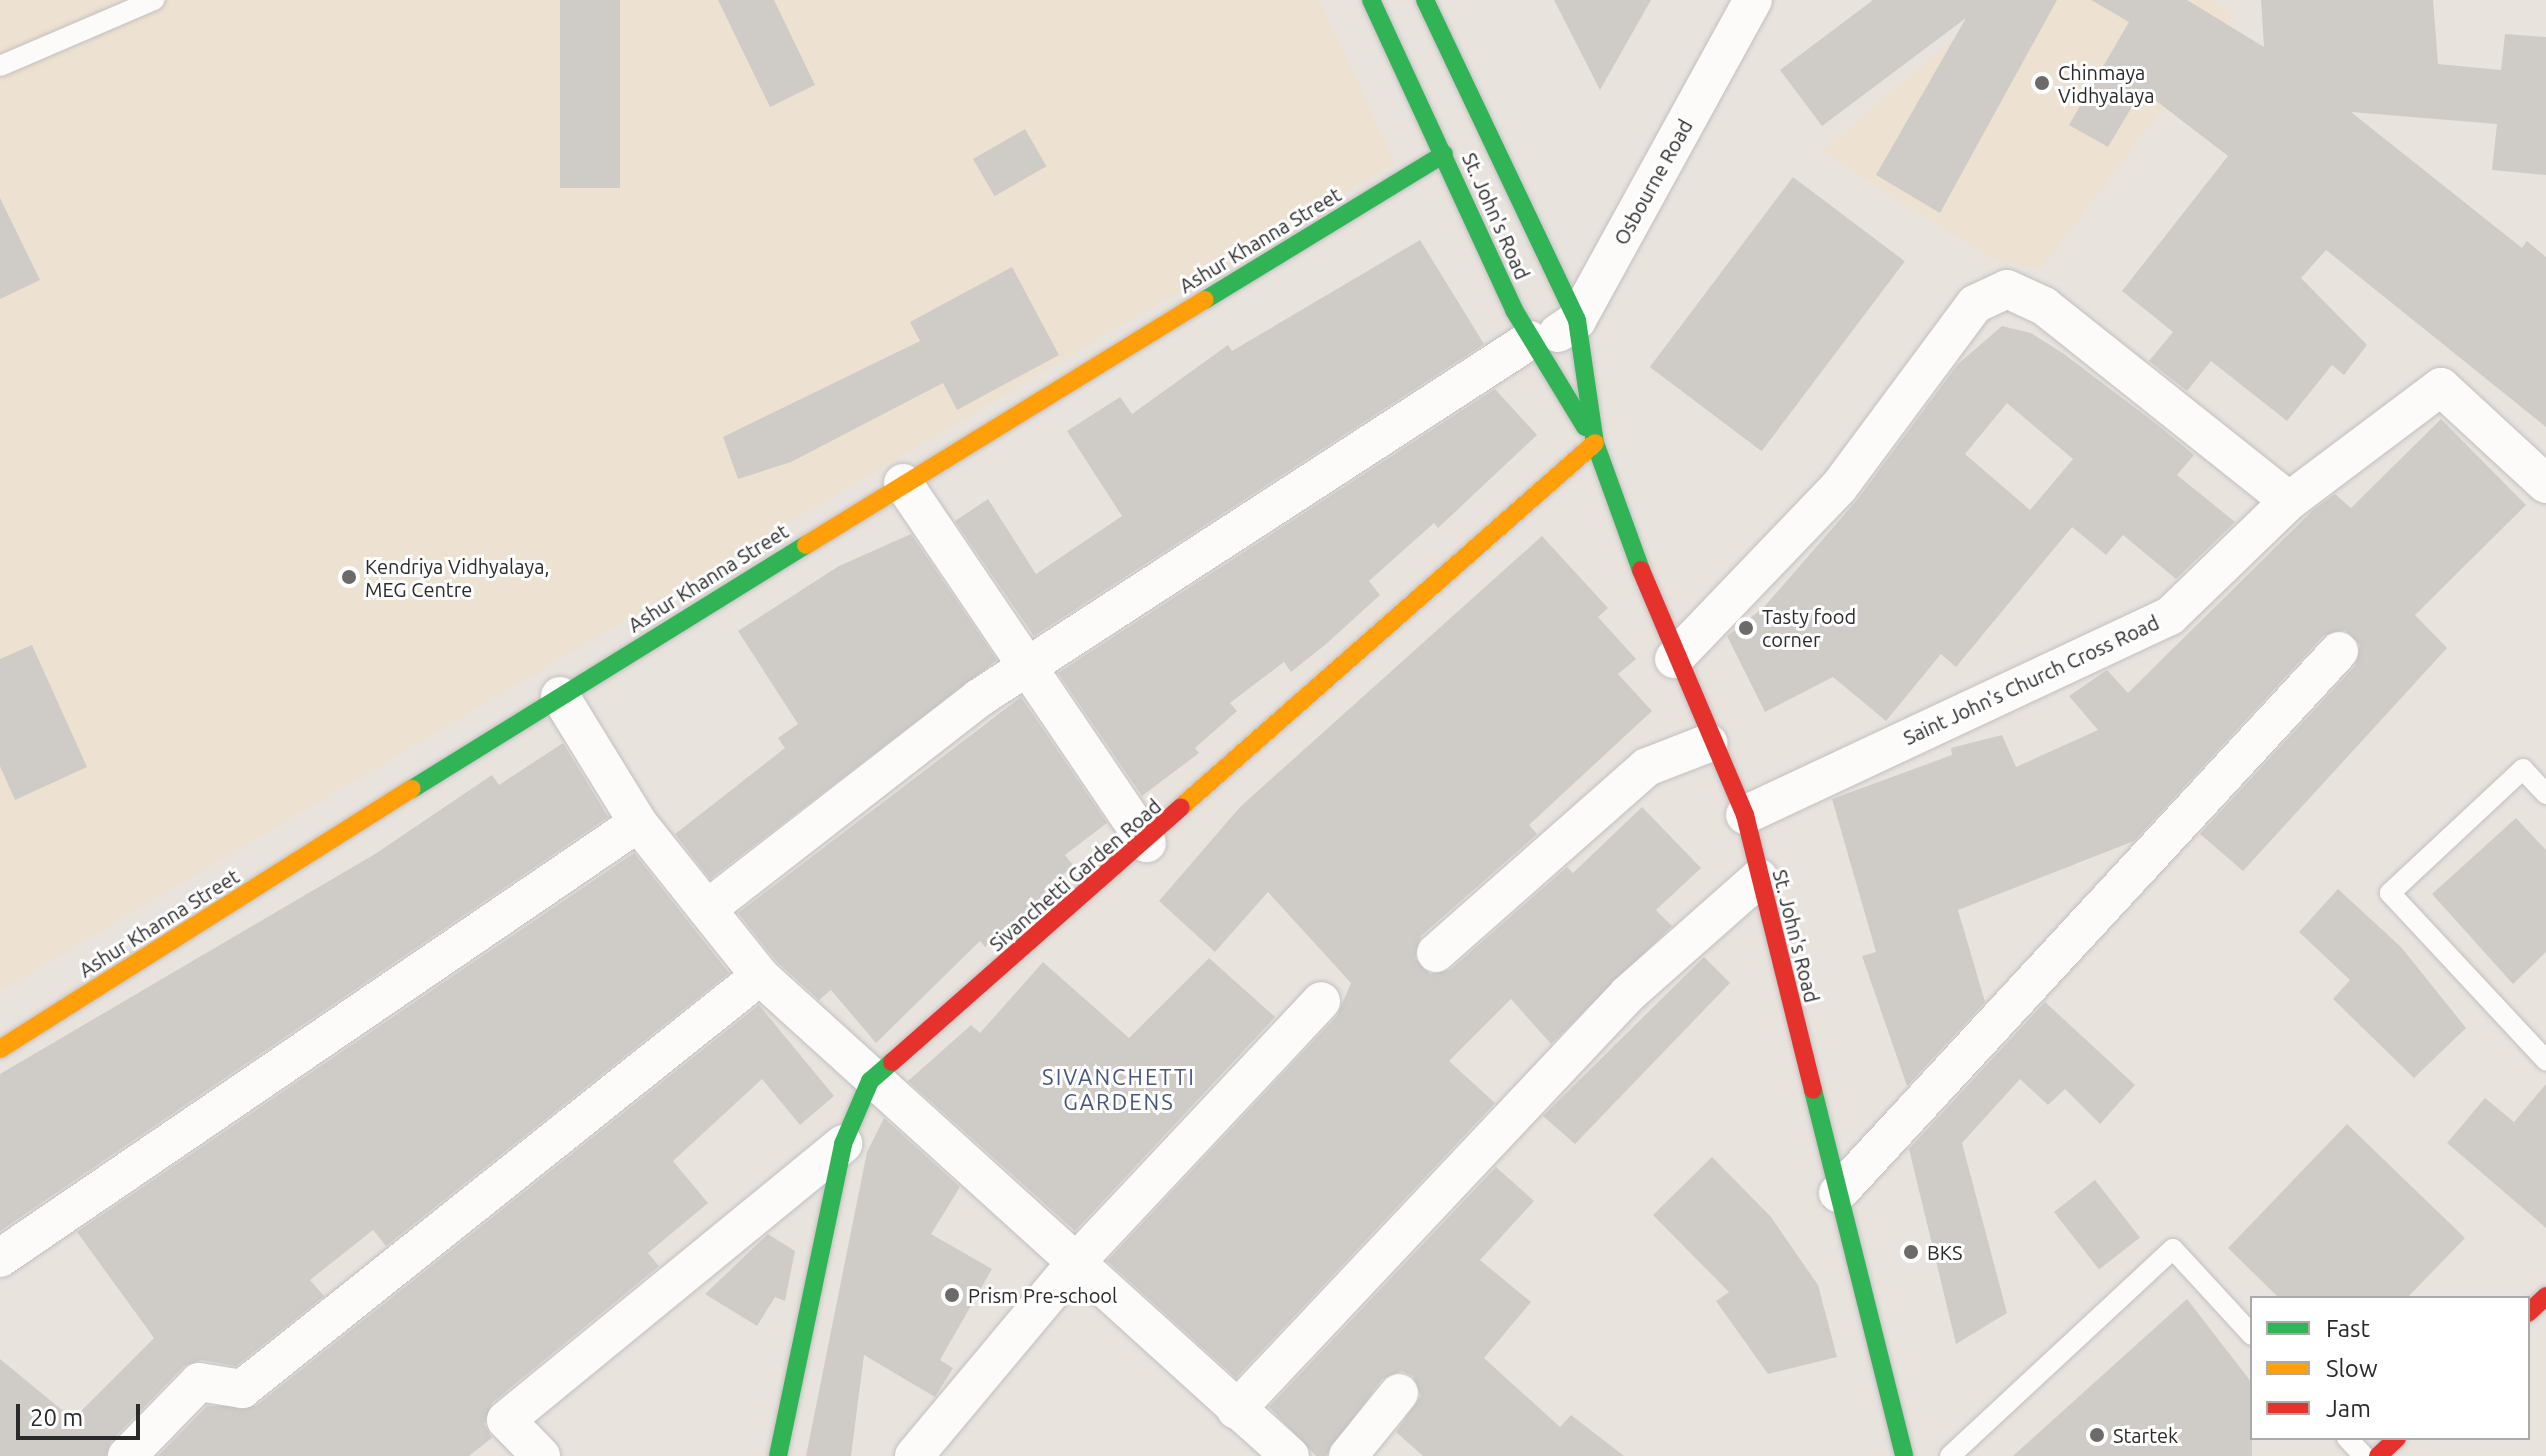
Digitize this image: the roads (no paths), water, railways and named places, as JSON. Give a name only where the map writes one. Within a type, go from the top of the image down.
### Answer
[{"type":"street","name":"St. John's Road","points":[[1371,0],[1533,344],[1595,443]]},
{"type":"street","name":"St. John's Road","points":[[1425,0],[1577,320],[1595,443],[1674,659],[1709,743],[1745,815],[1904,1456]]},
{"type":"street","name":"Osbourne Road","points":[[707,909],[1024,668],[1533,344],[1577,320],[1753,0]]},
{"type":"street","name":"Ashur Khanna Street","points":[[0,1049],[903,483],[1444,154]]},
{"type":"street","points":[[1674,659],[1839,487],[1975,304],[2007,289],[2044,306],[2289,501]]},
{"type":"street","name":"Saint John's Church Cross Road","points":[[1745,815],[2170,616],[2289,501],[2441,387],[2546,484]]},
{"type":"street","name":"Sivanchetti Garden Road","points":[[778,1456],[843,1144],[870,1081],[1147,843],[1595,443]]},
{"type":"street","points":[[903,483],[1024,668],[1147,843]]},
{"type":"street","points":[[1838,1193],[2339,651]]},
{"type":"street","points":[[560,696],[638,823],[760,976],[870,1081],[1078,1260],[1236,1410],[1290,1456]]},
{"type":"street","points":[[1436,953],[1647,767],[1709,743]]},
{"type":"street","points":[[0,1258],[638,823]]},
{"type":"street","points":[[1236,1410],[1628,994],[1759,878]]},
{"type":"street","points":[[127,1456],[199,1382],[242,1389],[760,976]]},
{"type":"street","points":[[914,1456],[1078,1260],[1321,1001]]},
{"type":"street","points":[[541,1456],[506,1420],[843,1144]]},
{"type":"street","points":[[2530,1311],[2546,1296]]},
{"type":"street","points":[[1348,1456],[1399,1393]]},
{"type":"street","points":[[2378,1456],[2395,1440]]},
{"type":"lane","points":[[0,66],[154,0]]},
{"type":"lane","points":[[2546,794],[2523,769],[2390,893],[2546,1060]]},
{"type":"lane","points":[[1950,1456],[2173,1249],[2250,1333]]},
{"type":"lane","points":[[2349,1440],[2364,1456]]},
{"type":"place","name":"Chinmaya Vidhyalaya","points":[[2042,83]]},
{"type":"place","name":"Kendriya Vidhyalaya, MEG Centre","points":[[349,577]]},
{"type":"place","name":"Tasty food corner","points":[[1746,628]]},
{"type":"place","name":"BKS","points":[[1911,1252]]},
{"type":"place","name":"Prism Pre-school","points":[[952,1295]]},
{"type":"place","name":"Startek","points":[[2097,1435]]},
{"type":"district","name":"SIVANCHETTI GARDENS","points":[[1119,1088]]}]
